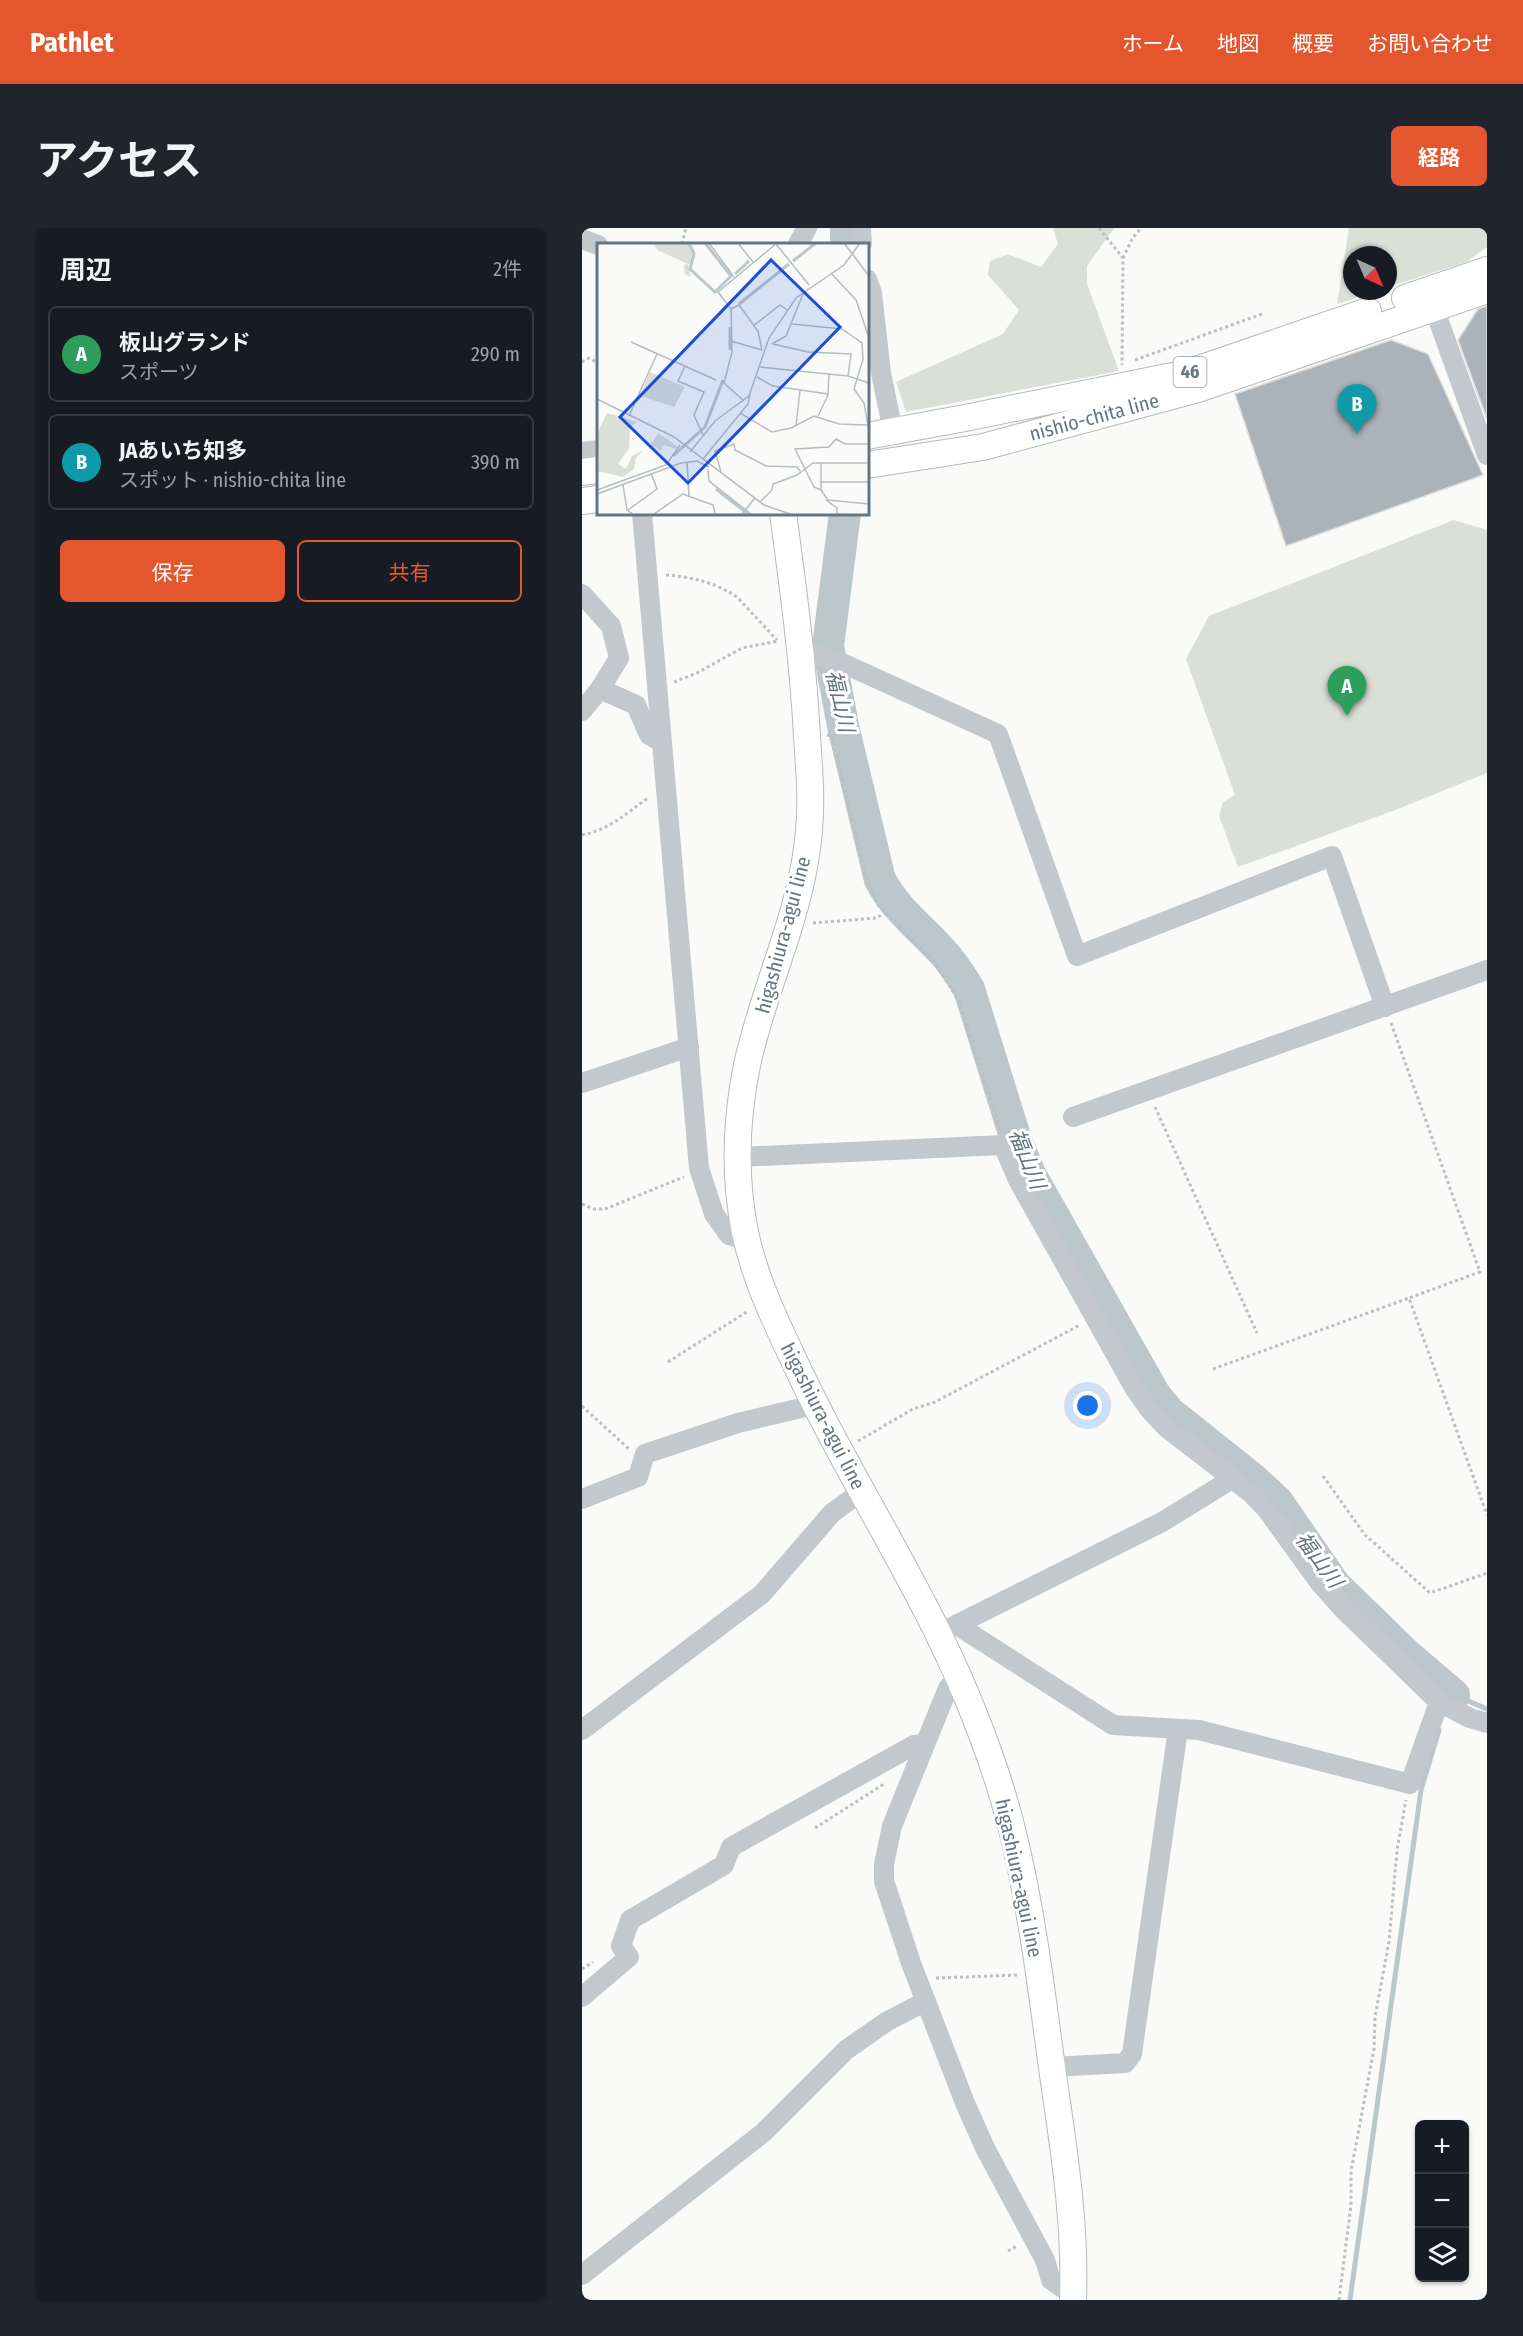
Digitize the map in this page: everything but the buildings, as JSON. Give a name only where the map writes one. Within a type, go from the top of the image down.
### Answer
[{"type":"main road","name":"nishio-chita line","points":[[877,464],[983,447],[1198,389],[1430,299],[1487,270]]},
{"type":"main road","name":"nishio-chita line","points":[[881,434],[1124,375],[1187,373],[1430,299],[1487,290]]},
{"type":"main road","points":[[582,472],[597,470]]},
{"type":"main road","points":[[582,501],[597,498]]},
{"type":"main road","name":"higashiura-agui line","points":[[783,514],[807,649],[809,830],[803,873],[747,1063],[738,1157],[738,1182],[747,1240],[766,1299],[814,1405],[896,1550],[948,1629],[957,1679],[988,1754],[1013,1835],[1039,1975],[1071,2200],[1073,2297]]},
{"type":"street","points":[[799,243],[807,228]]},
{"type":"street","points":[[861,228],[862,243]]},
{"type":"street","points":[[582,239],[597,245]]},
{"type":"street","points":[[868,282],[872,293],[881,373],[881,434]]},
{"type":"street","points":[[1430,299],[1487,455]]},
{"type":"street","points":[[582,452],[597,450]]},
{"type":"street","points":[[642,514],[660,741],[700,1172],[714,1214],[729,1235],[747,1240]]},
{"type":"street","points":[[582,594],[611,626],[619,658],[600,689],[582,711]]},
{"type":"street","points":[[807,649],[998,734],[1077,956],[1332,856],[1385,1007]]},
{"type":"street","points":[[600,689],[636,705],[649,735],[660,741]]},
{"type":"street","points":[[1073,1117],[1487,970]]},
{"type":"street","points":[[582,1083],[689,1047]]},
{"type":"street","points":[[738,1157],[1003,1145],[1018,1180],[1149,1410],[1167,1428],[1251,1493],[1267,1510],[1319,1582],[1344,1610],[1439,1702],[1470,1718],[1487,1722]]},
{"type":"street","points":[[582,1499],[638,1477],[645,1454],[738,1423],[814,1405]]},
{"type":"street","points":[[948,1629],[1162,1522],[1232,1479]]},
{"type":"street","points":[[582,1730],[762,1594],[832,1513],[862,1491]]},
{"type":"street","points":[[948,1629],[967,1634],[1113,1725],[1199,1730],[1410,1784],[1439,1702]]},
{"type":"street","points":[[957,1679],[948,1688],[892,1826],[884,1864],[884,1881],[923,1992],[965,2103],[985,2148],[1045,2260],[1051,2280],[1073,2297]]},
{"type":"street","points":[[1052,2067],[1125,2063],[1132,2054],[1178,1729]]},
{"type":"street","points":[[582,1997],[629,1957],[621,1946],[630,1920],[724,1865],[731,1847],[914,1745],[925,1744]]},
{"type":"street","points":[[582,2275],[764,2132],[846,2050],[923,1992]]},
{"type":"path","points":[[682,243],[686,228]]},
{"type":"path","points":[[1099,228],[1123,258]]},
{"type":"path","points":[[1141,228],[1132,239],[1123,258],[1124,375],[1263,314]]},
{"type":"path","points":[[582,362],[589,358],[597,362]]},
{"type":"path","points":[[648,574],[709,582],[737,597],[807,649]]},
{"type":"path","points":[[657,684],[675,682],[742,648],[807,649]]},
{"type":"path","points":[[807,732],[832,736],[865,873],[877,903],[934,962],[958,999],[1003,1145]]},
{"type":"path","points":[[582,835],[598,832],[613,825],[649,797],[666,795]]},
{"type":"path","points":[[790,919],[810,923],[877,918],[885,911]]},
{"type":"path","points":[[1212,1369],[1480,1272],[1385,1007]]},
{"type":"path","points":[[1148,1091],[1257,1333]]},
{"type":"path","points":[[582,1204],[594,1209],[606,1209],[676,1179],[700,1172]]},
{"type":"path","points":[[1409,1298],[1487,1515]]},
{"type":"path","points":[[668,1362],[766,1299]]},
{"type":"path","points":[[840,1452],[913,1409],[934,1402],[1095,1317]]},
{"type":"path","points":[[582,1406],[623,1446],[633,1452],[645,1454]]},
{"type":"path","points":[[1323,1476],[1365,1535],[1430,1593],[1487,1573]]},
{"type":"path","points":[[815,1828],[909,1769],[915,1771]]},
{"type":"path","points":[[1339,2300],[1352,2205],[1351,2170],[1374,2049],[1377,1999],[1389,1942],[1393,1909],[1397,1850],[1410,1784]]},
{"type":"path","points":[[923,1992],[938,1977],[1039,1975]]},
{"type":"shaded area","points":[[1053,228],[1114,228],[1087,266],[1087,284],[1119,371],[906,412],[896,382],[1003,334],[1019,310],[988,275],[990,261],[1008,254],[1041,267],[1058,244]]},
{"type":"shaded area","points":[[1349,228],[1487,228],[1487,247],[1466,262],[1397,284],[1397,246],[1346,246]]},
{"type":"shaded area","points":[[1343,266],[1343,300],[1349,300],[1337,304]]},
{"type":"shaded area","points":[[1454,520],[1487,530],[1487,773],[1398,809],[1238,867],[1219,816],[1223,802],[1235,795],[1186,659],[1209,616]]},
{"type":"waterway","name":"福山川","points":[[846,228],[846,243]]},
{"type":"waterway","name":"福山川","points":[[845,514],[828,646],[843,726],[880,880],[900,908],[947,957],[969,989],[1016,1140],[1030,1174],[1155,1395],[1169,1412],[1277,1501],[1335,1585],[1407,1655],[1454,1695]]},
{"type":"waterway","points":[[1450,1702],[1454,1695],[1487,1709]]},
{"type":"waterway","points":[[1350,2300],[1421,1790],[1439,1730]]},
{"type":"place","name":"JAあいち知多","points":[[1357,434]]},
{"type":"place","name":"板山グランド","points":[[1347,716]]}]
